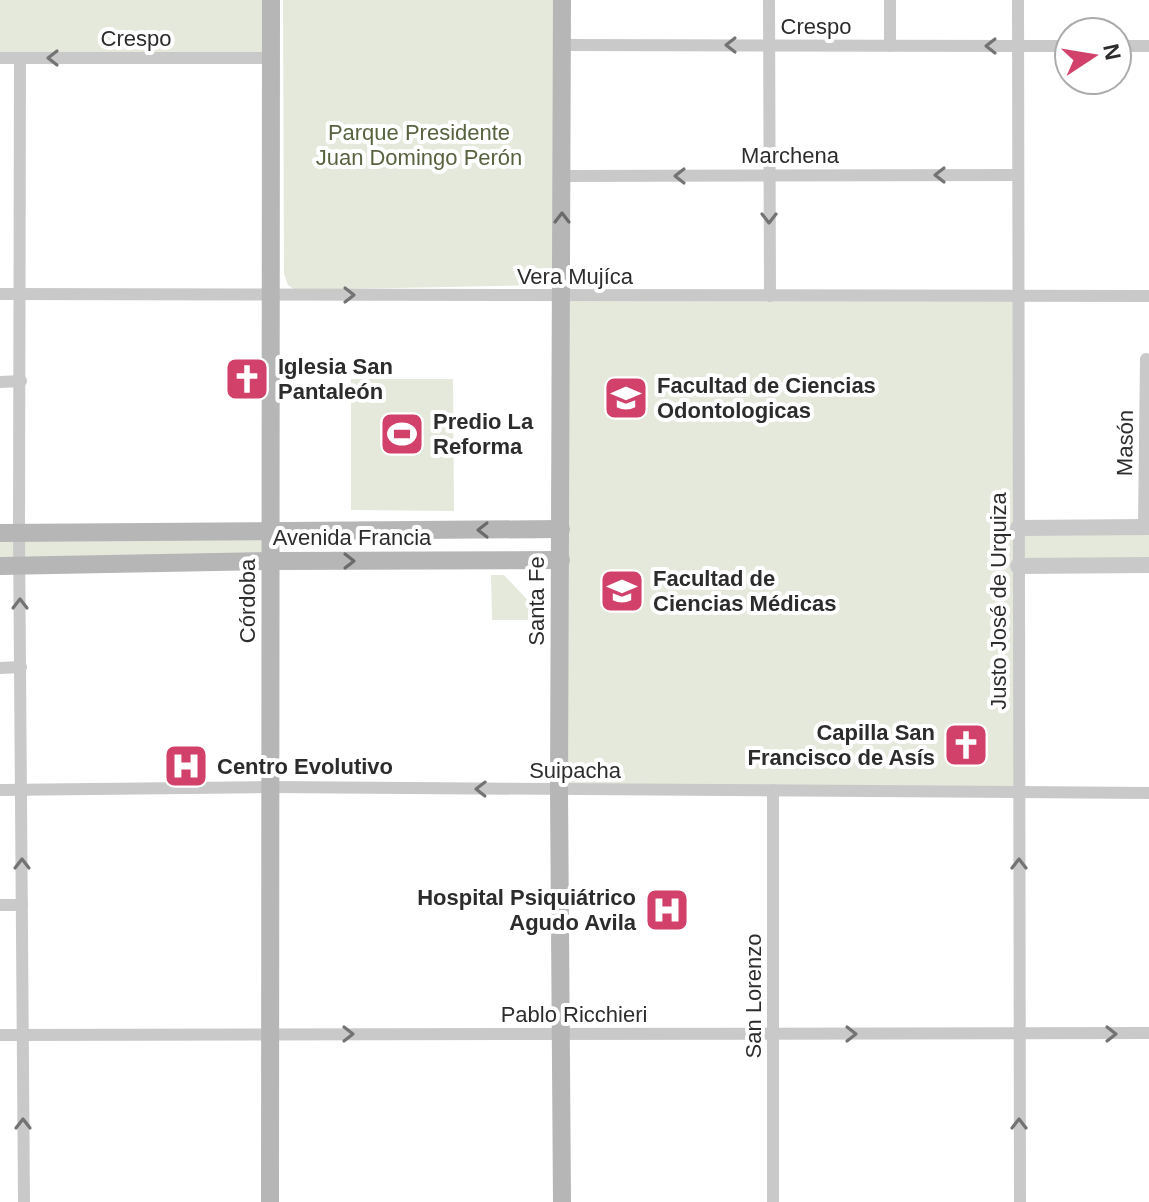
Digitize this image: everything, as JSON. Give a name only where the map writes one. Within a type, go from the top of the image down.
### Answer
[{"type":"main road","name":"Córdoba","points":[[270,1202],[271,0]]},
{"type":"main road","name":"Santa Fe","points":[[562,0],[559,790],[562,1202]]},
{"type":"main road","name":"Avenida Francia","points":[[0,533],[561,529]]},
{"type":"main road","name":"Avenida Francia","points":[[0,566],[561,560]]},
{"type":"street","points":[[769,0],[770,296]]},
{"type":"street","points":[[890,0],[890,46]]},
{"type":"street","name":"Justo José de Urquiza","points":[[1018,0],[1020,1202]]},
{"type":"street","name":"Crespo","points":[[562,45],[1053,46]]},
{"type":"street","name":"Crespo","points":[[0,58],[271,58]]},
{"type":"street","points":[[20,58],[19,533],[24,1202]]},
{"type":"street","name":"Marchena","points":[[562,176],[1018,175]]},
{"type":"street","name":"Vera Mujíca","points":[[0,294],[1149,296]]},
{"type":"street","name":"Masón","points":[[1146,359],[1147,527]]},
{"type":"street","points":[[0,382],[21,381]]},
{"type":"street","points":[[1018,528],[1147,527]]},
{"type":"street","points":[[1018,566],[1149,565]]},
{"type":"street","points":[[0,668],[21,667]]},
{"type":"street","name":"Suipacha","points":[[0,790],[270,787],[1149,793]]},
{"type":"street","name":"San Lorenzo","points":[[773,790],[773,1202]]},
{"type":"street","points":[[0,905],[22,905]]},
{"type":"street","name":"Pablo Ricchieri","points":[[0,1035],[1149,1033]]},
{"type":"green space","points":[[0,0],[271,0],[271,58],[0,58]]},
{"type":"green space","name":"Parque Presidente Juan Domingo Perón","points":[[283,0],[555,0],[554,274],[549,282],[541,285],[295,290],[288,285],[284,274]]},
{"type":"green space","points":[[562,296],[1017,296],[1018,527],[1149,527],[1149,565],[1018,566],[1019,791],[559,790]]},
{"type":"green space","name":"Predio La Reforma","points":[[351,379],[453,379],[454,511],[351,510]]},
{"type":"green space","points":[[271,530],[271,561],[0,566],[0,533]]},
{"type":"green space","points":[[491,575],[504,575],[535,608],[536,620],[492,620]]},
{"type":"place","name":"Iglesia San Pantaleón","points":[[247,379]]},
{"type":"place","name":"Facultad de Ciencias Odontologicas","points":[[626,398]]},
{"type":"place","name":"Predio La Reforma","points":[[402,434]]},
{"type":"place","name":"Facultad de Ciencias Médicas","points":[[622,591]]},
{"type":"place","name":"Capilla San Francisco de Asís","points":[[966,745]]},
{"type":"place","name":"Centro Evolutivo","points":[[186,766]]},
{"type":"place","name":"Hospital Psiquiátrico Agudo Avila","points":[[667,910]]}]
